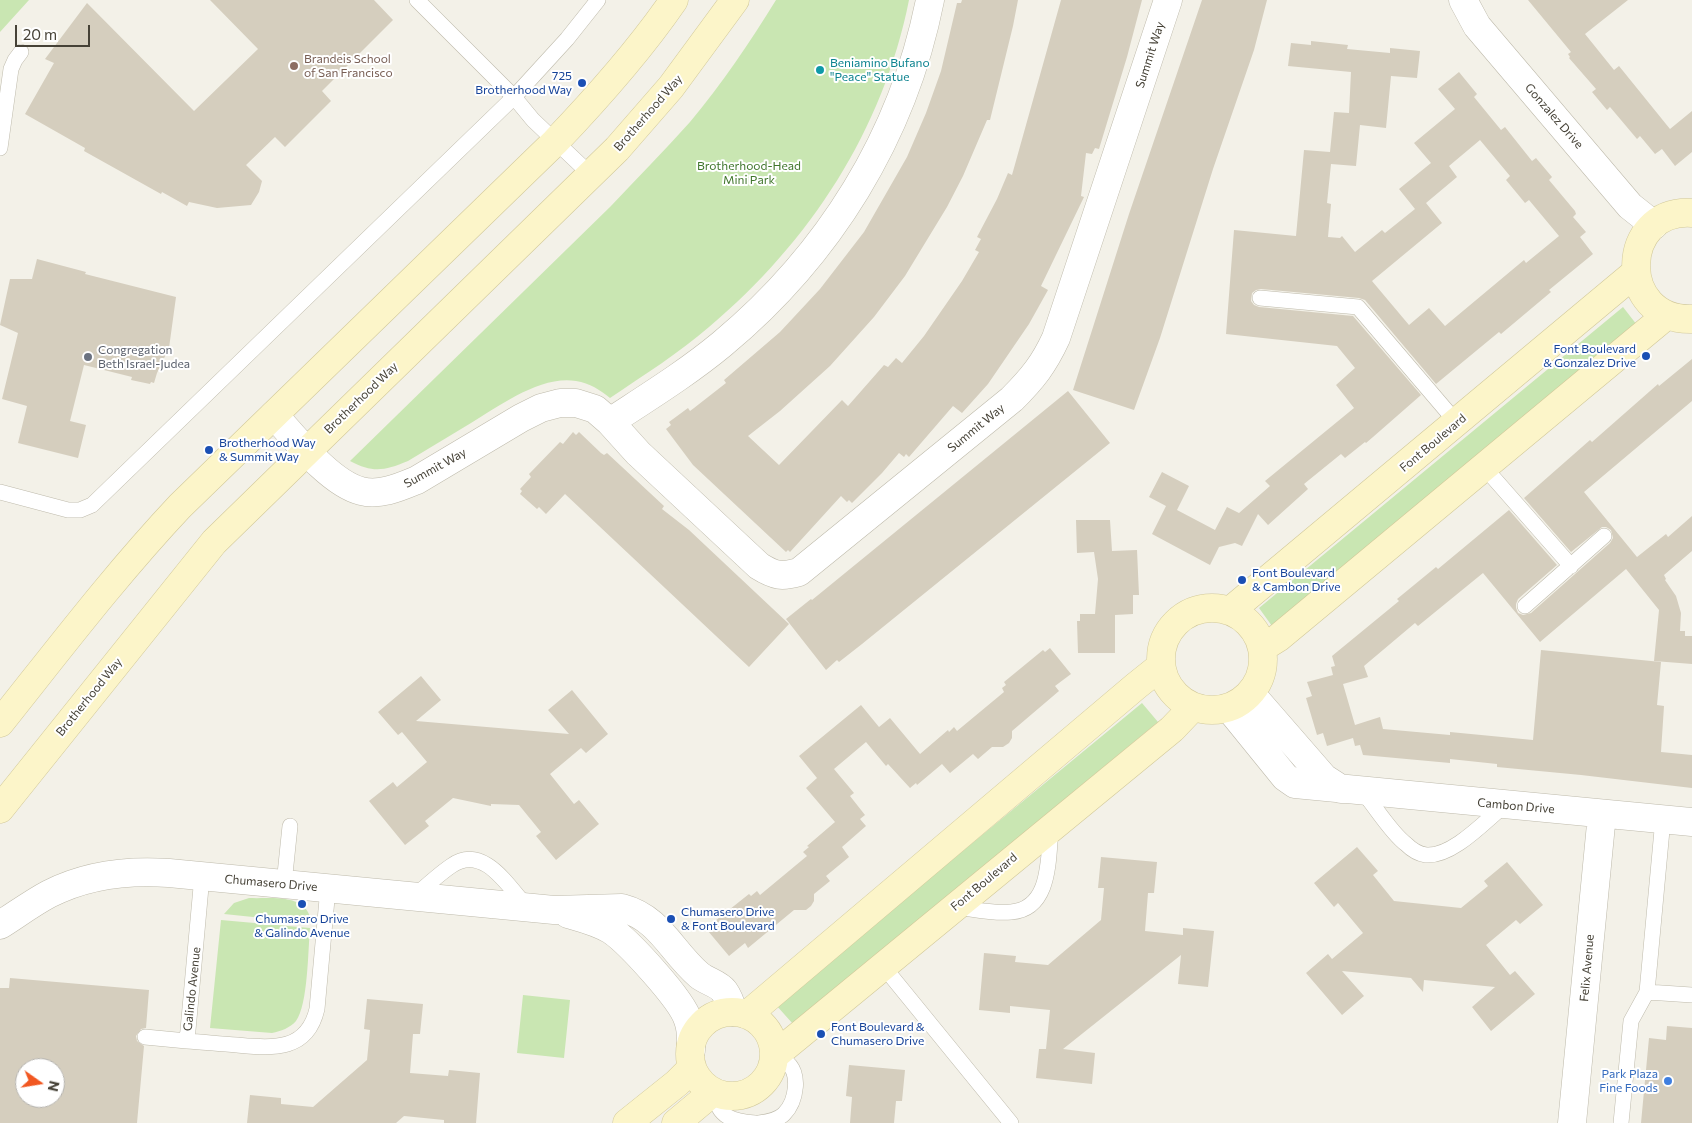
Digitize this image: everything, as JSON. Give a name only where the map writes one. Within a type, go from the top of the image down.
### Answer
[{"type":"street","points":[[0,722],[101,595],[148,540],[180,506],[555,142],[633,54],[674,0]]},
{"type":"street","name":"Brotherhood Way","points":[[0,809],[205,553],[307,450],[591,175],[634,130],[671,87],[735,0]]},
{"type":"street","points":[[610,422],[647,398],[721,344],[757,313],[791,278],[824,239],[851,199],[896,113],[913,65],[930,0]]},
{"type":"street","name":"Summit Way","points":[[274,415],[327,470],[343,483],[361,491],[380,492],[400,488],[417,480],[541,408],[560,403],[576,403],[595,409],[610,422],[638,453],[759,566],[771,573],[786,576],[799,572],[1012,399],[1030,381],[1045,360],[1056,338],[1168,0]]},
{"type":"street","name":"Gonzalez Drive","points":[[1463,0],[1477,26],[1630,206],[1654,225]]},
{"type":"street","points":[[1680,317],[1658,309],[1643,294],[1635,274],[1635,260],[1638,247],[1654,225],[1664,218],[1691,212]]},
{"type":"street","name":"Font Boulevard","points":[[1230,611],[1635,274]]},
{"type":"street","points":[[1262,648],[1278,638],[1484,468],[1680,317]]},
{"type":"street","points":[[1204,608],[1230,611],[1241,617],[1258,636],[1262,648],[1264,660],[1258,684],[1240,701],[1205,711],[1179,699],[1169,687],[1161,666],[1161,653],[1171,629],[1180,619],[1191,612],[1204,608]]},
{"type":"street","points":[[740,1014],[1161,666]]},
{"type":"street","name":"Cambon Drive","points":[[1240,701],[1285,777],[1295,784],[1692,822]]},
{"type":"street","name":"Font Boulevard","points":[[774,1057],[1172,729],[1193,707]]},
{"type":"street","name":"Felix Avenue","points":[[1572,1123],[1602,814]]},
{"type":"street","name":"Chumasero Drive","points":[[0,925],[51,893],[77,883],[107,875],[136,871],[554,910],[622,908],[642,915],[659,930],[700,976],[723,989],[740,1014]]},
{"type":"street","name":"Chumasero Drive","points":[[554,910],[594,922],[610,930],[636,952],[680,1005],[688,1018],[692,1032],[691,1059]]},
{"type":"street","points":[[627,1123],[677,1083],[691,1059],[694,1038],[700,1028],[709,1020],[720,1014],[740,1014],[759,1022],[767,1031],[773,1043],[774,1057],[771,1070],[764,1082],[754,1091],[740,1096],[726,1096],[714,1092],[705,1086],[698,1078],[691,1059]]},
{"type":"street","points":[[676,1123],[714,1092]]},
{"type":"lane","points":[[417,0],[514,97],[533,120],[591,175]]},
{"type":"lane","points":[[0,492],[68,510],[80,510],[92,505],[514,97],[568,39],[598,0]]},
{"type":"lane","points":[[0,148],[11,69],[20,52]]},
{"type":"lane","points":[[1260,298],[1358,307],[1457,423]]},
{"type":"lane","points":[[1484,468],[1571,566]]},
{"type":"lane","points":[[1525,606],[1604,536]]},
{"type":"lane","points":[[1352,790],[1405,844],[1426,855],[1452,848],[1505,805]]},
{"type":"lane","points":[[1621,1123],[1631,1020],[1647,992],[1663,819]]},
{"type":"lane","points":[[284,884],[290,826]]},
{"type":"lane","points":[[955,907],[1011,912],[1023,910],[1033,903],[1044,886],[1051,827]]},
{"type":"lane","points":[[415,896],[451,865],[462,860],[473,859],[485,863],[494,870],[527,907]]},
{"type":"lane","name":"Galindo Avenue","points":[[202,876],[187,1041],[276,1048],[294,1042],[306,1032],[314,1019],[317,1009],[328,888]]},
{"type":"lane","points":[[883,966],[1011,1123]]},
{"type":"lane","points":[[1647,992],[1692,995]]},
{"type":"lane","points":[[145,1037],[187,1041]]},
{"type":"lane","points":[[714,1092],[722,1112],[736,1121],[770,1122],[784,1114],[794,1098],[796,1083],[793,1070],[785,1061],[774,1057]]},
{"type":"green space","points":[[0,0],[29,0],[0,32]]},
{"type":"green space","name":"Brotherhood-Head Mini Park","points":[[776,0],[909,0],[897,48],[881,94],[861,138],[837,180],[810,220],[746,294],[698,337],[610,398],[586,383],[563,380],[549,383],[521,393],[408,461],[385,469],[372,469],[350,461],[611,206],[680,133],[702,108],[724,78]]},
{"type":"green space","points":[[1623,307],[1637,325],[1272,626],[1259,608]]},
{"type":"green space","points":[[1142,703],[1158,722],[793,1024],[776,1005]]},
{"type":"green space","points":[[249,898],[278,898],[297,902],[309,913],[311,923],[224,914],[234,903]]},
{"type":"green space","points":[[221,920],[310,928],[307,977],[303,1003],[296,1021],[291,1026],[272,1033],[210,1028]]},
{"type":"green space","points":[[523,995],[570,1000],[564,1058],[517,1053]]},
{"type":"building","points":[[210,0],[374,0],[393,20],[322,91],[331,101],[285,147],[275,137],[246,165],[262,181],[259,192],[251,205],[217,208],[189,202],[187,206],[162,192],[161,194],[84,151],[85,148],[25,114],[54,63],[45,59],[87,3],[194,111],[258,49]]},
{"type":"building","points":[[962,0],[1018,0],[990,120],[987,120],[963,176],[947,207],[905,276],[874,317],[830,366],[780,411],[748,436],[779,465],[842,400],[848,406],[884,365],[888,367],[896,358],[902,363],[924,336],[962,281],[979,252],[975,250],[981,239],[977,237],[1008,173],[1012,175],[1061,0],[1142,0],[1099,149],[1095,148],[1092,154],[1086,153],[1081,196],[1084,197],[1041,286],[1048,290],[1029,324],[988,384],[962,413],[953,406],[909,457],[906,454],[904,457],[899,453],[852,503],[849,500],[847,502],[841,496],[790,552],[788,550],[786,552],[693,465],[666,429],[671,425],[669,422],[688,408],[690,411],[726,383],[724,380],[780,332],[820,289],[864,232],[907,157],[926,113],[941,71],[957,3],[961,3]]},
{"type":"building","points":[[1202,0],[1267,0],[1254,50],[1213,169],[1160,338],[1134,410],[1073,390],[1129,214]]},
{"type":"building","points":[[1528,0],[1628,0],[1585,34],[1614,70],[1619,66],[1670,129],[1692,111],[1692,152],[1675,166],[1662,149],[1655,154],[1640,136],[1637,139],[1610,107],[1607,110],[1592,92],[1596,89],[1569,58],[1568,54],[1571,52]]},
{"type":"building","points":[[1311,41],[1348,45],[1347,49],[1390,53],[1390,48],[1420,51],[1417,78],[1391,76],[1386,128],[1360,125],[1356,166],[1331,164],[1327,203],[1331,204],[1328,237],[1340,238],[1342,236],[1355,252],[1382,230],[1385,233],[1415,209],[1399,189],[1431,163],[1414,143],[1455,109],[1438,89],[1459,72],[1477,94],[1474,97],[1501,130],[1505,127],[1532,161],[1536,158],[1552,177],[1549,180],[1575,211],[1576,214],[1573,217],[1586,232],[1580,237],[1593,254],[1549,290],[1551,292],[1501,334],[1499,332],[1436,384],[1365,300],[1261,289],[1252,293],[1251,301],[1259,307],[1353,316],[1421,395],[1366,443],[1345,458],[1341,454],[1304,484],[1308,489],[1268,525],[1258,514],[1242,546],[1235,543],[1219,547],[1210,565],[1152,534],[1166,506],[1149,497],[1162,472],[1189,486],[1177,510],[1215,530],[1227,507],[1239,513],[1270,486],[1265,481],[1354,408],[1336,385],[1355,368],[1337,346],[1226,334],[1234,230],[1296,236],[1304,150],[1330,152],[1334,112],[1349,113],[1351,72],[1288,66],[1291,43],[1311,45]],"holes":[[[1480,140],[1510,176],[1506,180],[1525,203],[1529,200],[1559,236],[1526,263],[1524,260],[1445,326],[1429,308],[1409,325],[1372,281],[1442,223],[1426,203],[1457,177],[1449,166]]]},
{"type":"building","name":"Congregation Beth Israel-Judea","points":[[37,259],[86,272],[85,274],[176,297],[169,348],[154,383],[151,382],[150,384],[131,380],[132,377],[84,365],[70,421],[86,425],[78,458],[18,443],[27,406],[2,399],[18,333],[0,325],[10,279],[32,279]]},
{"type":"building","points":[[1692,359],[1692,401],[1584,492],[1637,557],[1666,534],[1668,537],[1692,516],[1692,551],[1664,575],[1665,580],[1676,596],[1681,613],[1680,631],[1685,631],[1685,636],[1692,636],[1692,664],[1654,661],[1659,610],[1626,569],[1540,642],[1483,573],[1418,626],[1415,623],[1364,666],[1368,677],[1343,684],[1355,725],[1380,717],[1383,729],[1450,735],[1450,732],[1533,740],[1541,650],[1661,662],[1657,705],[1664,706],[1661,752],[1692,755],[1692,788],[1497,767],[1497,764],[1450,759],[1450,763],[1363,755],[1360,745],[1355,746],[1353,738],[1327,746],[1323,733],[1317,735],[1306,698],[1312,696],[1307,682],[1333,675],[1331,667],[1335,666],[1332,656],[1399,601],[1397,599],[1436,567],[1438,569],[1509,510],[1557,565],[1518,599],[1516,608],[1518,613],[1523,615],[1531,613],[1610,543],[1613,538],[1611,530],[1602,527],[1571,552],[1524,498],[1590,440],[1592,442],[1658,384],[1659,386]]},
{"type":"building","points":[[1068,391],[1110,443],[862,644],[839,662],[837,660],[826,670],[786,619],[812,600]]},
{"type":"building","points":[[573,432],[576,435],[579,432],[604,455],[607,453],[664,506],[662,509],[689,530],[789,624],[749,667],[565,494],[546,514],[539,507],[537,509],[520,494],[522,491],[520,489],[531,477],[529,474],[560,442],[563,444]]},
{"type":"building","points":[[1076,520],[1110,520],[1112,551],[1137,550],[1139,595],[1133,595],[1133,614],[1115,615],[1115,653],[1078,653],[1077,621],[1080,621],[1080,614],[1095,614],[1098,579],[1094,552],[1077,553]]},
{"type":"building","points":[[1050,648],[1071,674],[1055,686],[1059,691],[1012,731],[1012,738],[1003,747],[992,747],[978,759],[973,754],[950,773],[942,764],[917,785],[916,783],[910,788],[888,764],[886,766],[866,742],[834,769],[854,793],[850,796],[865,815],[860,819],[866,826],[842,847],[849,857],[826,876],[830,881],[814,894],[814,901],[811,906],[806,910],[794,910],[748,948],[745,943],[729,956],[708,931],[713,927],[710,925],[749,894],[751,896],[757,891],[760,895],[807,856],[803,852],[809,847],[807,846],[835,822],[806,788],[817,778],[799,756],[861,705],[879,727],[890,718],[920,754],[948,730],[949,732],[954,727],[957,731],[1004,692],[1002,688],[1006,685],[1004,682],[1043,650],[1045,652]]},
{"type":"building","points":[[421,676],[441,700],[416,721],[569,734],[548,710],[572,690],[608,734],[586,753],[581,748],[550,774],[574,804],[579,800],[599,824],[556,860],[536,836],[541,832],[519,805],[491,804],[491,806],[453,798],[425,821],[429,826],[405,845],[369,801],[393,782],[397,787],[427,762],[402,732],[398,735],[378,712]]},
{"type":"building","points":[[1357,847],[1378,871],[1373,875],[1394,901],[1461,908],[1488,886],[1484,881],[1507,862],[1543,905],[1520,924],[1516,920],[1486,945],[1510,975],[1515,971],[1535,994],[1491,1031],[1472,1007],[1495,987],[1424,980],[1423,992],[1411,978],[1342,971],[1364,996],[1342,1015],[1306,973],[1328,954],[1332,959],[1363,933],[1338,903],[1334,907],[1314,883]]},
{"type":"building","points":[[1101,857],[1157,862],[1154,893],[1148,893],[1145,931],[1183,935],[1183,928],[1214,931],[1208,987],[1178,984],[1181,955],[1063,1049],[1095,1053],[1092,1084],[1036,1078],[1039,1049],[1046,1049],[1050,1010],[1010,1006],[1010,1013],[979,1010],[984,953],[1016,956],[1015,962],[1048,965],[1101,920],[1104,888],[1098,888]]},
{"type":"building","points":[[10,978],[149,990],[146,1028],[141,1029],[136,1036],[137,1041],[144,1046],[137,1123],[0,1123],[0,988],[9,988]]},
{"type":"building","points":[[367,999],[423,1004],[420,1034],[413,1034],[410,1073],[448,1076],[449,1070],[480,1073],[476,1123],[444,1123],[444,1120],[404,1116],[396,1123],[247,1123],[250,1095],[281,1098],[281,1104],[313,1107],[367,1060],[370,1030],[364,1029]]},
{"type":"building","name":"Park Plaza Fine Foods","points":[[1667,1026],[1692,1028],[1692,1123],[1641,1123],[1649,1038],[1666,1040]]},
{"type":"building","points":[[849,1065],[905,1070],[902,1101],[896,1101],[894,1123],[850,1123],[852,1097],[846,1096]]},
{"type":"place","name":"Brandeis School of San Francisco","points":[[294,66]]},
{"type":"place","name":"Beniamino Bufano \"Peace\" Statue","points":[[820,70]]},
{"type":"place","name":"725 Brotherhood Way","points":[[582,83]]},
{"type":"place","name":"Font Boulevard & Gonzalez Drive","points":[[1646,356]]},
{"type":"place","name":"Congregation Beth Israel-Judea","points":[[88,357]]},
{"type":"place","name":"Brotherhood Way & Summit Way","points":[[209,450]]},
{"type":"place","name":"Font Boulevard & Cambon Drive","points":[[1242,580]]},
{"type":"place","name":"Chumasero Drive & Galindo Avenue","points":[[302,904]]},
{"type":"place","name":"Chumasero Drive & Font Boulevard","points":[[671,919]]},
{"type":"place","name":"Font Boulevard & Chumasero Drive","points":[[821,1034]]},
{"type":"place","name":"Park Plaza Fine Foods","points":[[1668,1081]]}]
